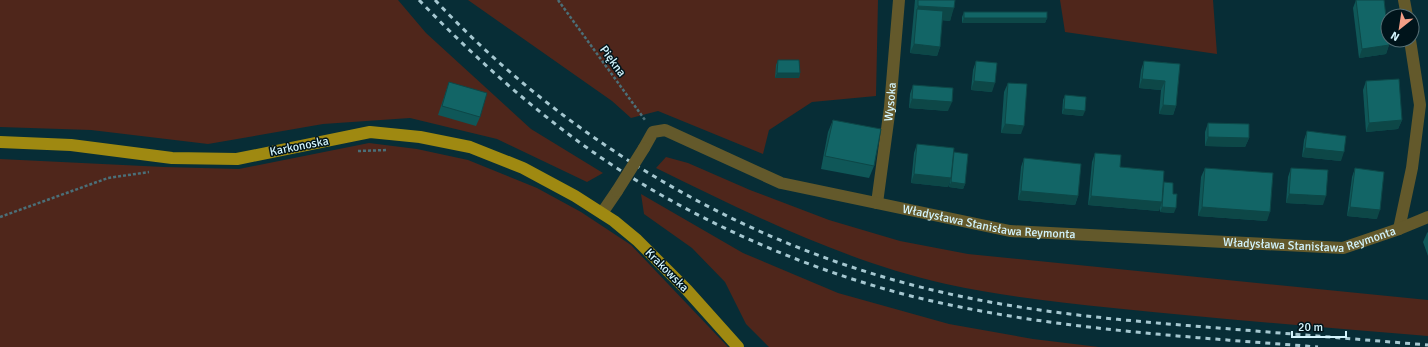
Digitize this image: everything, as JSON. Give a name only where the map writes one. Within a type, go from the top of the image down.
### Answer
[{"type":"main road","name":"Karkonoska","points":[[0,142],[71,145],[172,158],[237,159],[370,132],[420,137],[470,147],[524,168],[586,203]]},
{"type":"main road","name":"Krakowska","points":[[586,203],[602,213],[643,246],[687,290],[738,347]]},
{"type":"street","name":"Wysoka","points":[[877,203],[890,107],[899,0]]},
{"type":"street","points":[[1399,230],[1412,168],[1420,105],[1411,48]]},
{"type":"street","name":"Władysława Stanisława Reymonta","points":[[653,132],[665,130],[781,182],[1010,231],[1240,244],[1342,248],[1399,230],[1428,217]]},
{"type":"street","points":[[602,213],[618,191],[653,132]]},
{"type":"path","name":"Piękna","points":[[558,0],[653,132]]},
{"type":"shaded area","points":[[0,0],[398,0],[426,33],[531,129],[603,173],[587,182],[497,139],[410,118],[323,124],[208,144],[91,130],[0,127]]},
{"type":"shaded area","points":[[468,0],[878,0],[876,96],[812,102],[769,130],[763,154],[658,111],[631,118],[612,101]]},
{"type":"shaded area","points":[[1060,0],[1213,0],[1217,54],[1065,32]]},
{"type":"shaded area","points":[[369,143],[417,149],[468,160],[537,188],[581,212],[631,245],[728,347],[0,347],[0,159],[239,169]]},
{"type":"shaded area","points":[[666,157],[688,163],[750,190],[829,220],[900,241],[968,254],[1428,300],[1428,336],[1092,306],[1008,295],[946,284],[871,263],[798,235],[762,219],[656,168]]},
{"type":"shaded area","points":[[641,194],[743,253],[838,293],[949,324],[1033,339],[1099,347],[769,347],[746,324],[725,282],[692,248],[644,214]]},
{"type":"building","points":[[918,0],[955,0],[954,8],[918,6]]},
{"type":"building","points":[[1356,0],[1384,0],[1385,8],[1380,8],[1380,46],[1362,49]]},
{"type":"building","points":[[917,9],[943,11],[940,47],[914,44]]},
{"type":"building","points":[[964,12],[1047,12],[1047,18],[964,18]]},
{"type":"building","points":[[778,60],[799,60],[800,73],[777,73]]},
{"type":"building","points":[[976,61],[997,63],[995,83],[974,81]]},
{"type":"building","points":[[1144,61],[1180,64],[1176,106],[1163,105],[1165,81],[1142,79]]},
{"type":"building","points":[[1399,79],[1402,120],[1369,123],[1366,81]]},
{"type":"building","points":[[449,82],[487,93],[480,117],[442,106]]},
{"type":"building","points":[[1008,83],[1027,84],[1024,126],[1005,124]]},
{"type":"building","points":[[913,85],[953,88],[952,102],[912,99]]},
{"type":"building","points":[[1065,95],[1086,97],[1085,111],[1064,109]]},
{"type":"building","points":[[833,120],[881,129],[874,166],[825,156]]},
{"type":"building","points":[[1208,123],[1249,124],[1249,138],[1208,137]]},
{"type":"building","points":[[1307,131],[1346,136],[1344,152],[1305,148]]},
{"type":"building","points":[[917,144],[954,148],[951,178],[914,174]]},
{"type":"building","points":[[954,152],[968,154],[965,184],[951,182]]},
{"type":"building","points":[[1095,153],[1121,155],[1120,167],[1164,171],[1162,202],[1091,196]]},
{"type":"building","points":[[1024,158],[1081,164],[1078,196],[1021,191]]},
{"type":"building","points":[[1205,168],[1273,173],[1270,212],[1202,207]]},
{"type":"building","points":[[1291,168],[1328,170],[1326,196],[1289,194]]},
{"type":"building","points":[[1355,168],[1384,172],[1380,210],[1350,207]]},
{"type":"building","points":[[1164,182],[1173,183],[1173,194],[1177,194],[1176,208],[1162,207]]},
{"type":"railway","points":[[419,0],[477,57],[537,109],[579,142],[661,195],[752,241],[800,260],[895,292],[941,303],[1034,320],[1176,336],[1318,347]]},
{"type":"railway","points":[[435,0],[488,52],[544,100],[604,144],[666,184],[732,218],[800,248],[869,273],[941,292],[1040,310],[1106,318],[1428,345]]}]
